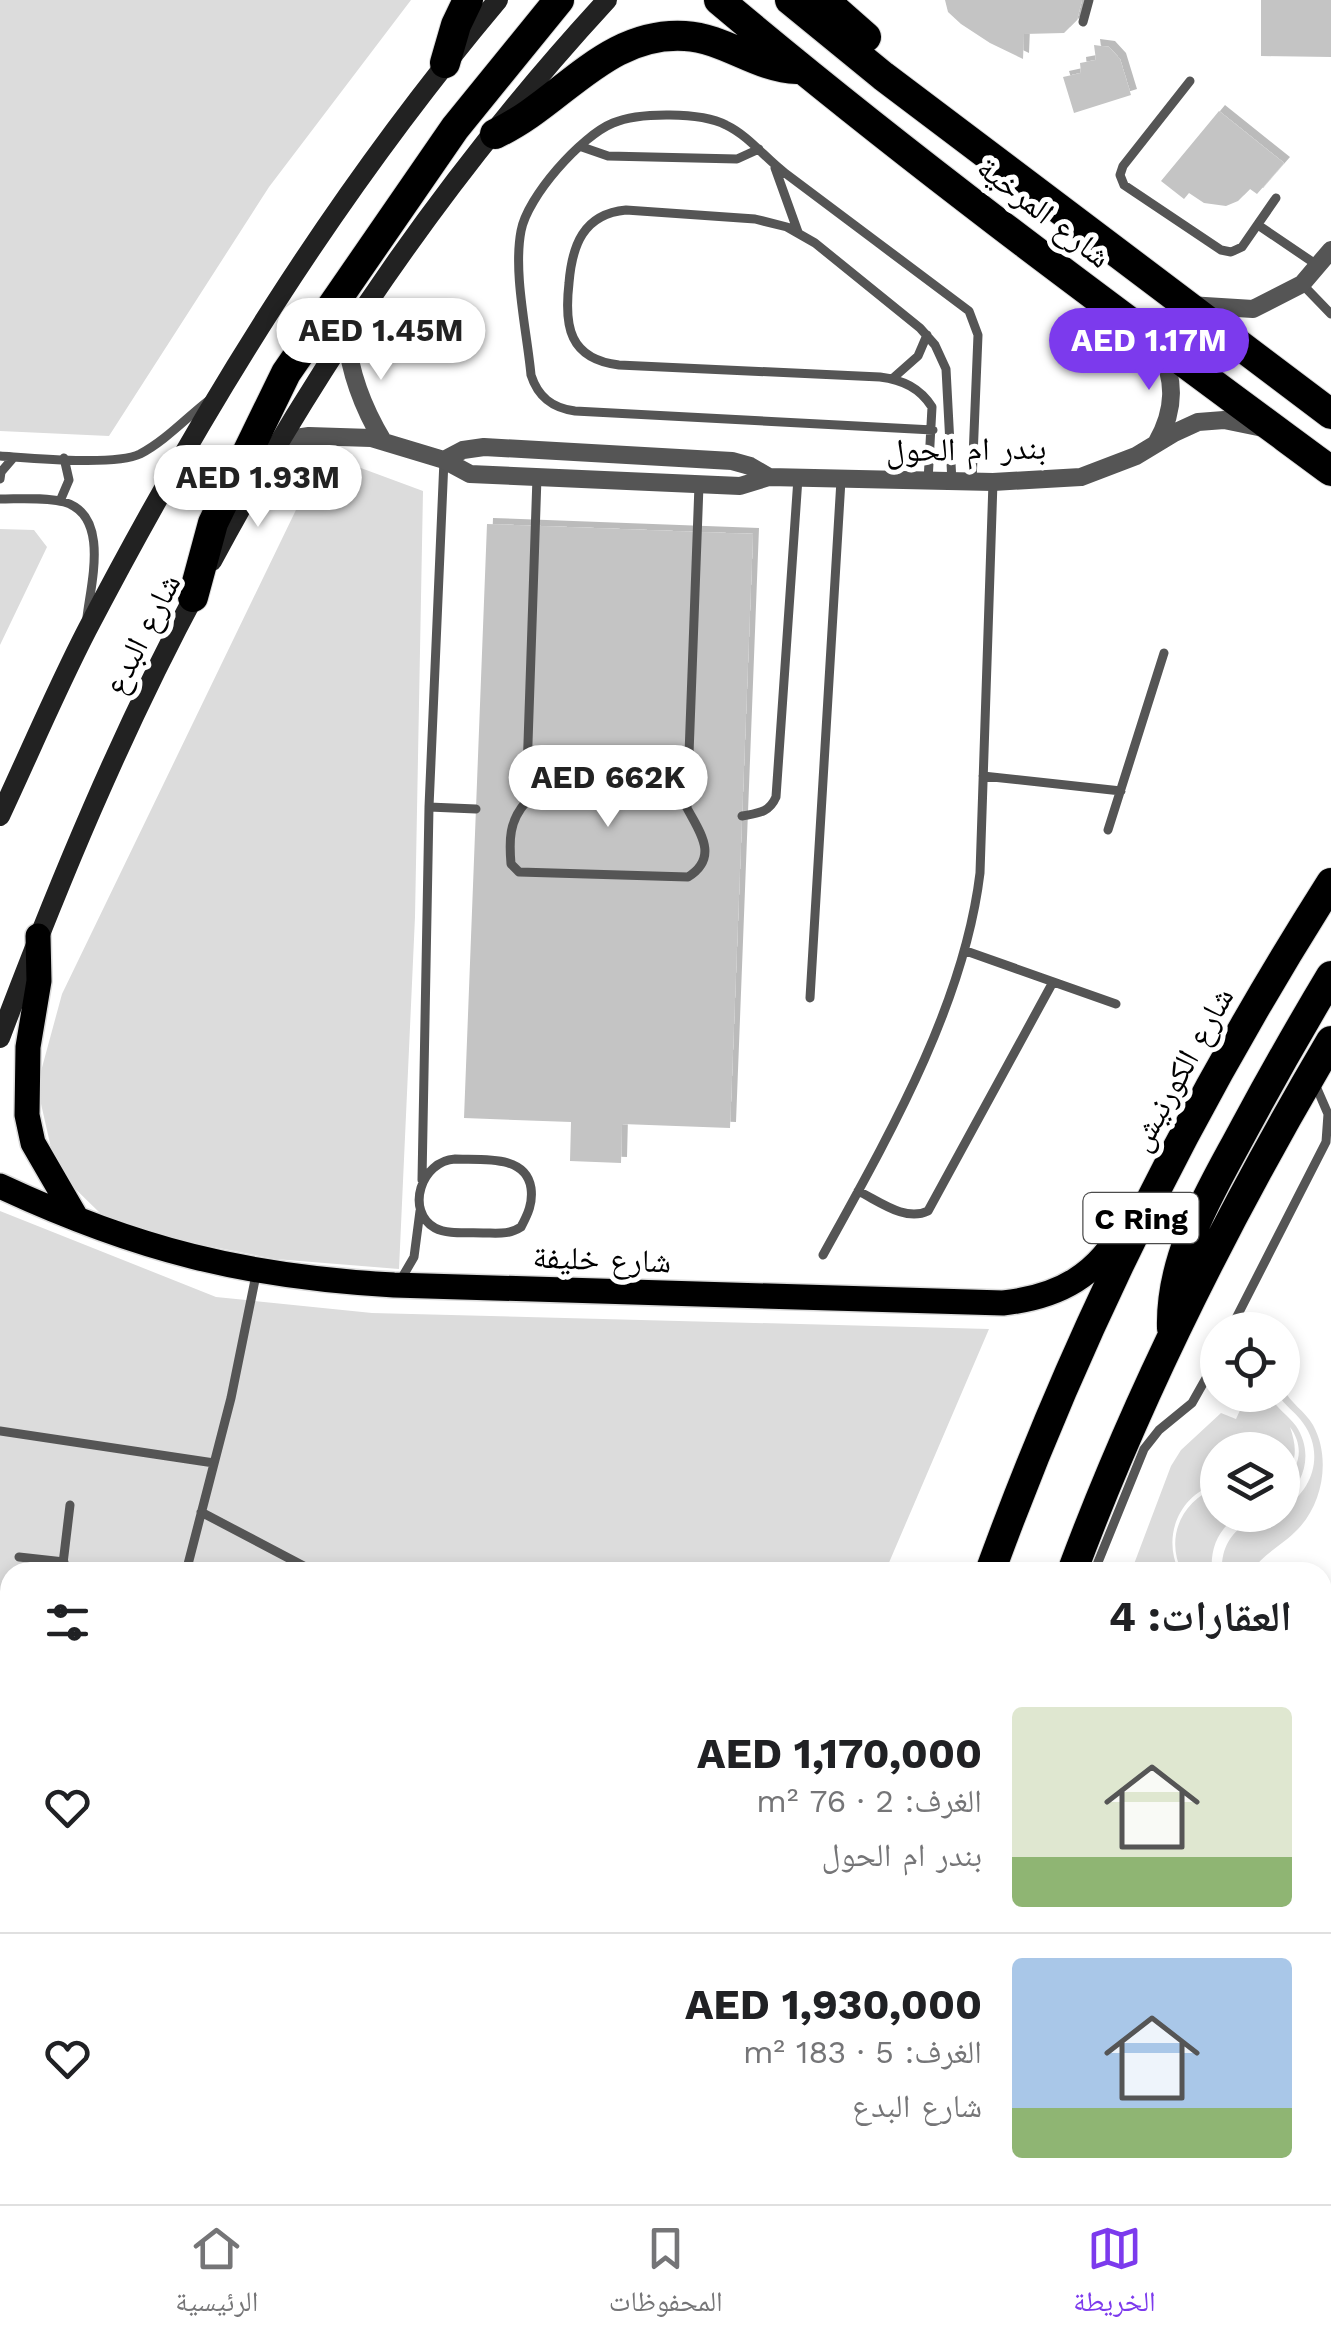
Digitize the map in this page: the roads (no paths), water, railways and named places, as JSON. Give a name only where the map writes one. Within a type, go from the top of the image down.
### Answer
[{"type":"highway","points":[[445,63],[468,0]]},
{"type":"highway","points":[[193,597],[213,522],[286,372],[455,128],[559,0]]},
{"type":"highway","name":"شارع المرخية","points":[[720,0],[802,69],[1156,344],[1331,470]]},
{"type":"highway","name":"شارع المرخية","points":[[790,0],[884,76],[1331,414]]},
{"type":"highway","points":[[824,0],[867,39],[884,76]]},
{"type":"highway","points":[[495,134],[544,106],[588,67],[646,40],[672,36],[702,38],[768,64],[802,69]]},
{"type":"highway","name":"شارع الكورنيش","points":[[994,1562],[1064,1383],[1161,1177],[1246,1022],[1331,883]]},
{"type":"highway","points":[[1172,1340],[1176,1282],[1197,1219],[1331,976]]},
{"type":"highway","name":"C Ring","points":[[1076,1562],[1172,1340],[1248,1190],[1331,1041]]},
{"type":"main road","name":"شارع البدع","points":[[0,816],[85,633],[220,392],[350,188],[498,0]]},
{"type":"main road","name":"شارع البدع","points":[[0,1038],[38,936],[130,723],[193,597],[282,440],[346,335],[394,267],[495,134],[607,0]]},
{"type":"main road","points":[[38,936],[39,981],[28,1047],[27,1115],[33,1143],[77,1219]]},
{"type":"main road","name":"شارع خليفة","points":[[0,1186],[138,1242],[257,1272],[394,1285],[984,1304],[1023,1301],[1058,1291],[1089,1273],[1113,1248],[1137,1202],[1161,1177]]},
{"type":"street","points":[[1187,305],[1253,309],[1302,284],[1331,250]]},
{"type":"street","points":[[346,335],[362,403],[382,440]]},
{"type":"street","points":[[1156,344],[1170,374],[1172,395],[1164,429],[1156,443]]},
{"type":"street","name":"بندر ام الحول","points":[[282,440],[334,436],[382,440],[444,460],[470,474],[740,486],[769,477],[952,482],[1082,477],[1108,469],[1184,428],[1211,420],[1278,432]]},
{"type":"street","name":"بندر ام الحول","points":[[444,460],[474,448],[560,452],[732,461],[769,477]]},
{"type":"lane","points":[[1084,22],[1088,0]]},
{"type":"lane","points":[[1190,82],[1122,166],[1121,180],[1226,252],[1237,250],[1276,198]]},
{"type":"lane","points":[[933,430],[575,411],[564,410],[544,399],[531,376],[519,260],[520,232],[535,195],[612,123],[644,116],[716,121],[736,130],[774,165],[974,318],[978,335],[972,482]]},
{"type":"lane","points":[[582,147],[608,156],[736,159],[759,149]]},
{"type":"lane","points":[[774,165],[798,232]]},
{"type":"lane","points":[[928,481],[932,407],[916,388],[892,379],[608,364],[587,354],[569,330],[566,310],[573,249],[590,224],[606,214],[626,210],[755,218],[798,232],[927,335],[942,357],[948,382],[952,482]]},
{"type":"lane","points":[[1258,226],[1319,266]]},
{"type":"lane","points":[[1302,284],[1331,314]]},
{"type":"lane","points":[[892,379],[918,356],[927,335]]},
{"type":"lane","points":[[0,456],[112,460],[136,456],[220,392]]},
{"type":"lane","points":[[12,499],[0,481],[6,463],[15,457]]},
{"type":"lane","points":[[60,501],[70,480],[64,458]]},
{"type":"lane","points":[[394,1285],[414,1257],[421,1204],[429,807],[444,460]]},
{"type":"lane","points":[[537,477],[526,802],[511,825],[511,864],[519,872],[688,877],[698,871],[704,857],[704,841],[700,824],[687,808],[700,484]]},
{"type":"lane","points":[[742,816],[762,813],[772,807],[776,796],[798,478]]},
{"type":"lane","points":[[810,998],[841,480]]},
{"type":"lane","points":[[822,1255],[908,1090],[966,951],[980,873],[993,482]]},
{"type":"lane","points":[[0,499],[60,501],[70,504],[85,518],[94,538],[85,633]]},
{"type":"lane","points":[[1108,830],[1164,653]]},
{"type":"lane","points":[[983,776],[1121,790]]},
{"type":"lane","points":[[429,807],[476,809]]},
{"type":"lane","points":[[966,951],[1116,1004]]},
{"type":"lane","points":[[858,1191],[905,1214],[928,1211],[1054,982]]},
{"type":"lane","points":[[1239,1312],[1326,1142],[1328,1114],[1311,1076]]},
{"type":"lane","points":[[421,1204],[426,1220],[436,1229],[506,1234],[516,1231],[524,1221],[532,1194],[525,1173],[507,1162],[448,1159],[433,1166],[422,1180]]},
{"type":"lane","points":[[188,1562],[236,1378],[257,1272]]},
{"type":"lane","points":[[1098,1562],[1144,1449],[1159,1430],[1192,1403],[1200,1389]]},
{"type":"lane","points":[[0,1432],[214,1463]]},
{"type":"lane","points":[[64,1562],[70,1505]]},
{"type":"lane","points":[[201,1512],[296,1562]]},
{"type":"lane","points":[[19,1557],[41,1562]]}]
